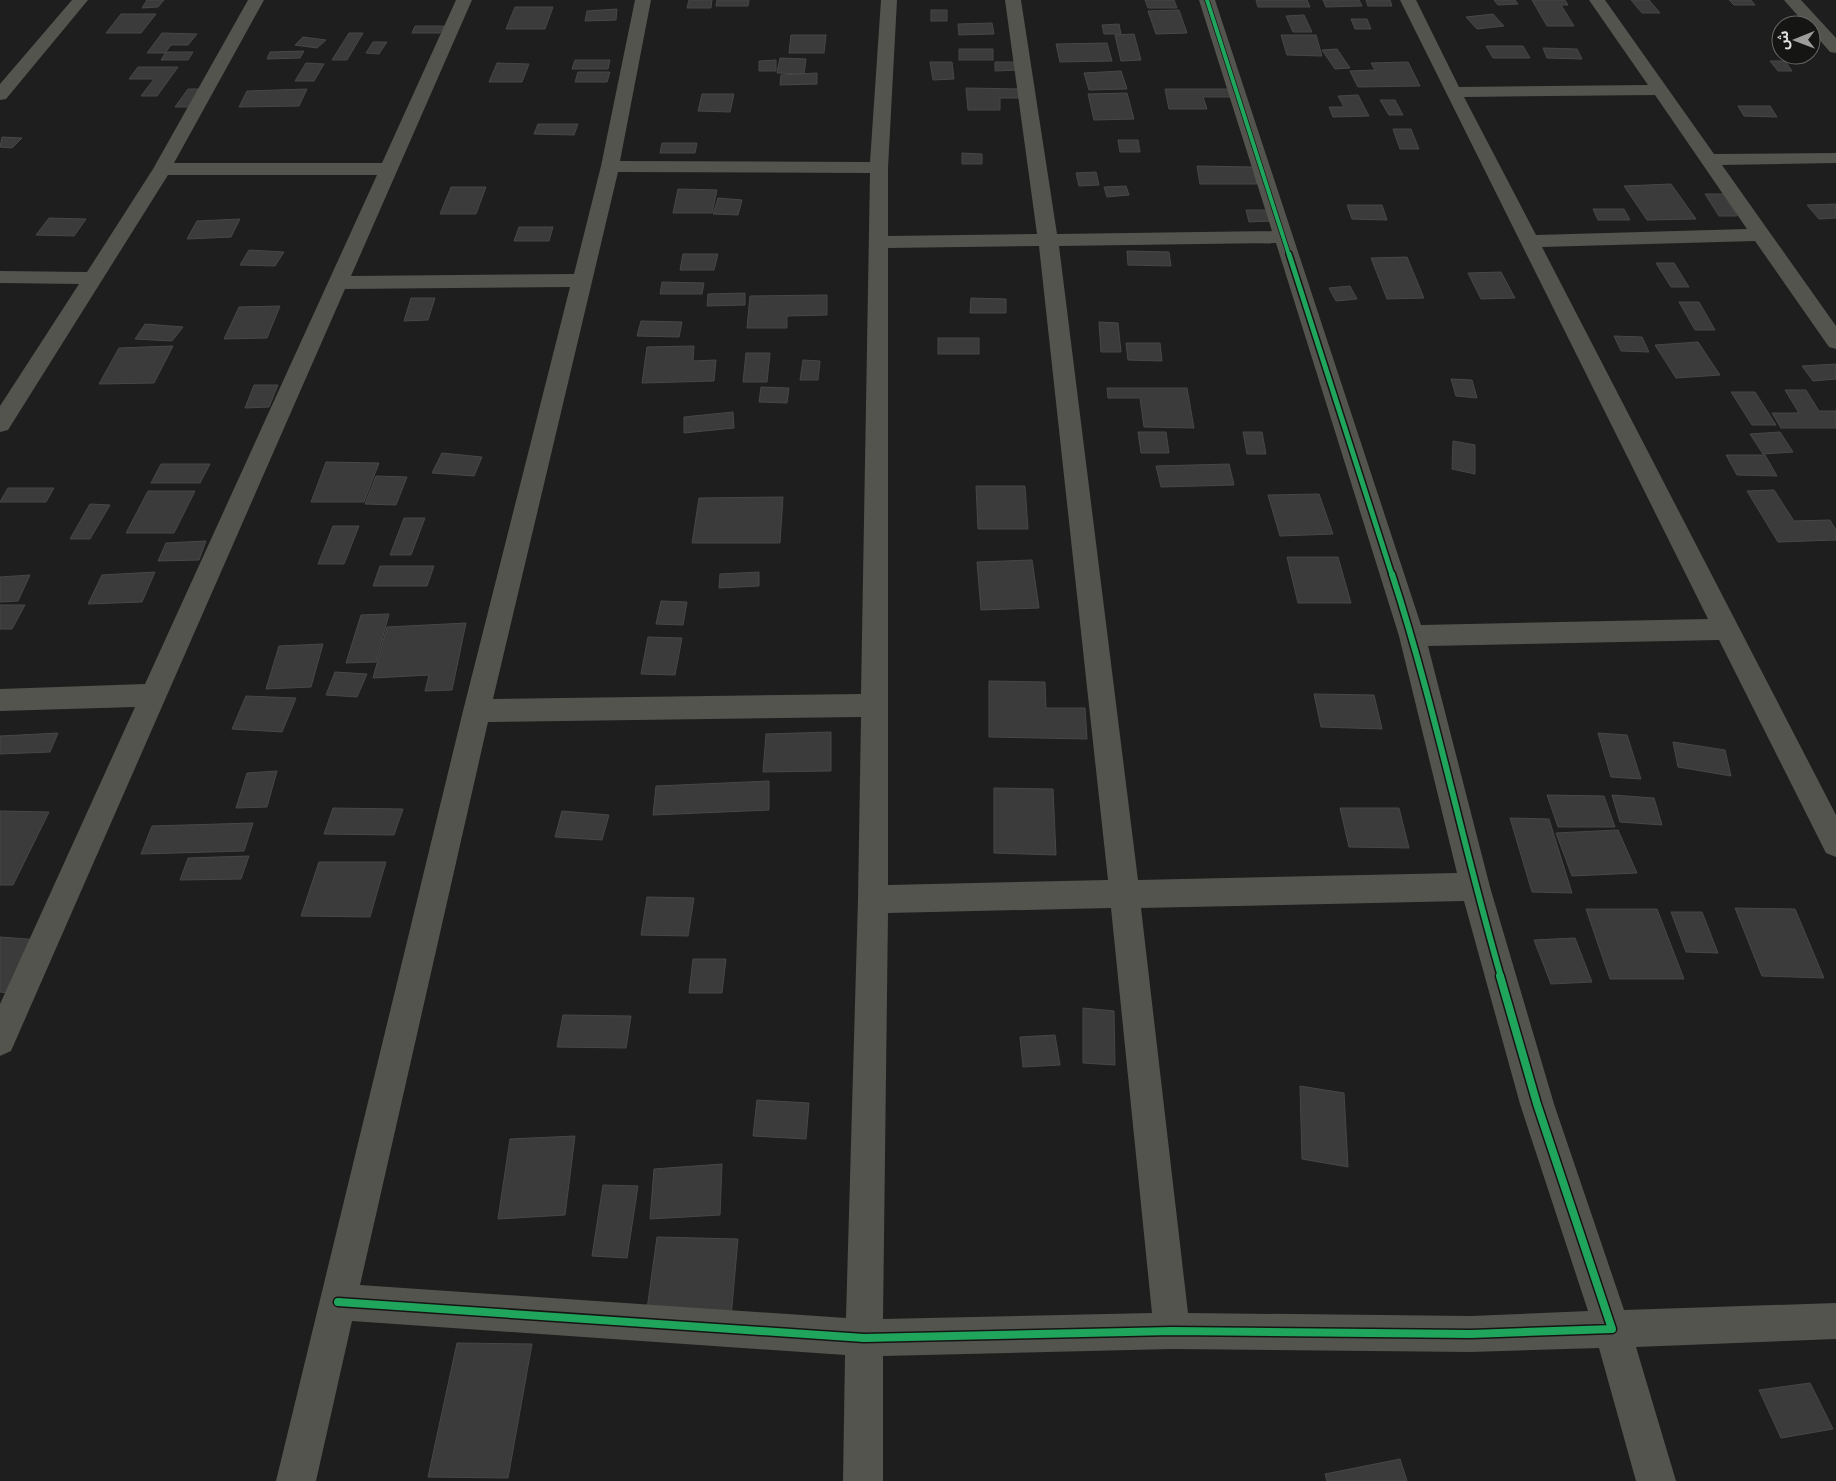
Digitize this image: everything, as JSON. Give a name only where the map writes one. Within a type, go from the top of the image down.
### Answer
[{"type":"street","points":[[0,96],[80,0]]},
{"type":"street","points":[[0,424],[162,169],[256,0]]},
{"type":"street","points":[[0,1040],[152,695],[464,0]]},
{"type":"street","points":[[296,1481],[477,711],[610,166],[643,0]]},
{"type":"street","points":[[863,1481],[873,899],[880,168],[889,0]]},
{"type":"street","points":[[1013,0],[1048,240],[1124,895],[1172,1331]]},
{"type":"street","points":[[1208,0],[1412,636],[1475,887],[1537,1104],[1612,1329],[1656,1481]]},
{"type":"street","points":[[1408,0],[1528,241],[1836,844]]},
{"type":"street","points":[[1597,0],[1836,342]]},
{"type":"street","points":[[1792,0],[1833,42]]},
{"type":"street","points":[[1453,92],[1660,90]]},
{"type":"street","points":[[1709,160],[1836,158]]},
{"type":"street","points":[[610,166],[880,168]]},
{"type":"street","points":[[162,169],[387,169]]},
{"type":"street","points":[[1528,241],[1762,236]]},
{"type":"street","points":[[879,242],[1283,237]]},
{"type":"street","points":[[0,277],[94,278]]},
{"type":"street","points":[[336,283],[582,280]]},
{"type":"street","points":[[1412,636],[1726,629]]},
{"type":"street","points":[[0,700],[152,695]]},
{"type":"street","points":[[477,711],[874,705]]},
{"type":"street","points":[[873,899],[1475,887]]},
{"type":"street","points":[[338,1302],[864,1338],[1172,1331],[1471,1334],[1836,1321]]},
{"type":"building","points":[[147,0],[164,0],[158,7],[142,8]]},
{"type":"building","points":[[689,0],[712,0],[711,8],[687,8]]},
{"type":"building","points":[[717,0],[749,0],[748,6],[716,6]]},
{"type":"building","points":[[1145,0],[1174,0],[1177,8],[1148,8]]},
{"type":"building","points":[[1256,0],[1307,0],[1310,7],[1258,7]]},
{"type":"building","points":[[1323,0],[1359,0],[1362,6],[1326,7]]},
{"type":"building","points":[[1366,0],[1390,0],[1392,6],[1368,6]]},
{"type":"building","points":[[1494,0],[1515,0],[1518,4],[1498,5]]},
{"type":"building","points":[[1532,0],[1565,0],[1568,5],[1561,5],[1574,26],[1547,26]]},
{"type":"building","points":[[1631,0],[1649,0],[1660,13],[1642,13]]},
{"type":"building","points":[[1729,0],[1751,0],[1755,5],[1734,5]]},
{"type":"building","points":[[515,7],[553,7],[545,29],[506,29]]},
{"type":"building","points":[[617,9],[616,20],[585,21],[587,11]]},
{"type":"building","points":[[931,10],[947,10],[947,21],[931,21]]},
{"type":"building","points":[[1179,10],[1187,33],[1156,34],[1148,11]]},
{"type":"building","points":[[121,14],[156,14],[141,33],[106,33]]},
{"type":"building","points":[[1493,14],[1504,26],[1477,29],[1466,17]]},
{"type":"building","points":[[1304,15],[1312,32],[1293,32],[1286,16]]},
{"type":"building","points":[[1351,19],[1367,19],[1371,29],[1355,29]]},
{"type":"building","points":[[992,23],[994,34],[959,35],[958,24]]},
{"type":"building","points":[[1119,24],[1121,34],[1104,34],[1102,25]]},
{"type":"building","points":[[415,26],[444,26],[440,33],[412,33]]},
{"type":"building","points":[[162,33],[197,34],[188,45],[171,45],[165,53],[147,53]]},
{"type":"building","points":[[349,33],[363,33],[347,60],[332,60]]},
{"type":"building","points":[[1134,34],[1141,60],[1121,61],[1115,35]]},
{"type":"building","points":[[791,35],[826,35],[824,53],[789,53]]},
{"type":"building","points":[[1281,35],[1316,35],[1322,56],[1287,55]]},
{"type":"building","points":[[303,37],[326,40],[317,48],[295,45]]},
{"type":"building","points":[[373,42],[387,42],[379,54],[366,53]]},
{"type":"building","points":[[1107,43],[1112,61],[1060,62],[1056,44]]},
{"type":"building","points":[[1486,46],[1523,46],[1530,58],[1493,58]]},
{"type":"building","points":[[1543,48],[1577,49],[1582,59],[1547,58]]},
{"type":"building","points":[[959,49],[993,49],[993,60],[959,60]]},
{"type":"building","points":[[1337,49],[1350,68],[1335,69],[1322,50]]},
{"type":"building","points":[[304,51],[300,58],[267,59],[270,52]]},
{"type":"building","points":[[166,52],[193,52],[188,60],[161,60]]},
{"type":"building","points":[[780,58],[806,59],[804,74],[777,73]]},
{"type":"building","points":[[575,60],[610,60],[608,69],[572,69]]},
{"type":"building","points":[[776,60],[776,71],[759,71],[759,61]]},
{"type":"building","points":[[930,62],[952,62],[954,79],[933,80]]},
{"type":"building","points":[[995,62],[1017,62],[1017,70],[995,71]]},
{"type":"building","points":[[1408,62],[1420,86],[1358,87],[1350,71],[1375,70],[1371,63]]},
{"type":"building","points":[[306,63],[324,64],[314,81],[295,81]]},
{"type":"building","points":[[497,63],[529,64],[522,82],[489,82]]},
{"type":"building","points":[[1773,65],[1788,65],[1792,71],[1778,71]]},
{"type":"building","points":[[138,67],[178,67],[157,96],[141,96],[154,79],[129,79]]},
{"type":"building","points":[[1121,71],[1127,89],[1089,90],[1084,73]]},
{"type":"building","points":[[578,72],[610,72],[607,82],[575,82]]},
{"type":"building","points":[[817,73],[817,84],[780,85],[781,75]]},
{"type":"building","points":[[966,88],[1021,89],[1022,98],[1000,98],[1000,110],[968,110]]},
{"type":"building","points":[[188,89],[208,89],[195,107],[175,107]]},
{"type":"building","points":[[307,89],[299,106],[239,107],[247,91]]},
{"type":"building","points":[[1165,89],[1229,89],[1231,97],[1203,97],[1207,109],[1169,109]]},
{"type":"building","points":[[1127,93],[1134,119],[1094,120],[1088,94]]},
{"type":"building","points":[[702,94],[734,94],[730,112],[698,111]]},
{"type":"building","points":[[1358,95],[1369,116],[1333,117],[1329,107],[1344,107],[1338,96]]},
{"type":"building","points":[[1380,100],[1395,100],[1403,115],[1389,115]]},
{"type":"building","points":[[1738,106],[1770,106],[1777,117],[1744,116]]},
{"type":"building","points":[[538,124],[578,124],[574,135],[534,134]]},
{"type":"building","points":[[1393,129],[1411,129],[1419,149],[1400,149]]},
{"type":"building","points":[[2,137],[22,138],[12,148],[0,147]]},
{"type":"building","points":[[1118,140],[1138,140],[1140,152],[1120,152]]},
{"type":"building","points":[[662,143],[697,143],[695,153],[660,153]]},
{"type":"building","points":[[962,153],[982,154],[982,164],[962,164]]},
{"type":"building","points":[[1197,166],[1253,167],[1257,184],[1200,184]]},
{"type":"building","points":[[1096,172],[1099,185],[1079,186],[1076,173]]},
{"type":"building","points":[[1671,184],[1696,219],[1647,220],[1624,186]]},
{"type":"building","points":[[1126,186],[1129,195],[1107,197],[1104,187]]},
{"type":"building","points":[[451,187],[486,187],[476,214],[440,214]]},
{"type":"building","points":[[678,189],[717,190],[712,213],[673,213]]},
{"type":"building","points":[[1705,194],[1724,194],[1737,216],[1719,216]]},
{"type":"building","points":[[718,198],[742,200],[738,215],[713,214]]},
{"type":"building","points":[[1836,204],[1836,218],[1819,219],[1807,205]]},
{"type":"building","points":[[1347,205],[1382,205],[1387,220],[1352,219]]},
{"type":"building","points":[[1593,209],[1624,209],[1630,220],[1598,220]]},
{"type":"building","points":[[1246,210],[1267,210],[1271,221],[1249,222]]},
{"type":"building","points":[[49,218],[86,219],[74,236],[36,235]]},
{"type":"building","points":[[240,219],[231,237],[187,239],[197,221]]},
{"type":"building","points":[[519,227],[553,227],[549,241],[514,241]]},
{"type":"building","points":[[249,250],[284,252],[275,266],[240,265]]},
{"type":"building","points":[[1127,251],[1169,252],[1171,266],[1128,265]]},
{"type":"building","points":[[683,254],[718,254],[714,270],[680,270]]},
{"type":"building","points":[[1407,257],[1424,298],[1387,299],[1371,258]]},
{"type":"building","points":[[1656,263],[1674,263],[1689,287],[1671,287]]},
{"type":"building","points":[[1501,272],[1515,298],[1481,299],[1468,273]]},
{"type":"building","points":[[662,282],[704,283],[702,294],[660,294]]},
{"type":"building","points":[[1350,286],[1357,299],[1336,301],[1329,288]]},
{"type":"building","points":[[745,293],[745,305],[707,306],[708,294]]},
{"type":"building","points":[[827,295],[827,315],[787,316],[787,328],[747,328],[750,296]]},
{"type":"building","points":[[411,298],[435,298],[428,320],[404,321]]},
{"type":"building","points":[[971,298],[1006,299],[1006,313],[970,313]]},
{"type":"building","points":[[1679,302],[1699,302],[1715,330],[1695,330]]},
{"type":"building","points":[[280,306],[267,338],[224,339],[239,307]]},
{"type":"building","points":[[641,321],[682,322],[679,337],[637,336]]},
{"type":"building","points":[[1099,322],[1118,323],[1121,352],[1101,352]]},
{"type":"building","points":[[145,324],[183,327],[172,341],[135,339]]},
{"type":"building","points":[[1614,336],[1642,337],[1649,352],[1621,351]]},
{"type":"building","points":[[938,338],[979,338],[979,354],[938,354]]},
{"type":"building","points":[[1698,342],[1720,375],[1676,378],[1655,345]]},
{"type":"building","points":[[1126,343],[1160,343],[1162,361],[1128,360]]},
{"type":"building","points":[[173,346],[154,383],[99,384],[119,348]]},
{"type":"building","points":[[694,346],[693,361],[716,360],[714,381],[642,383],[647,347]]},
{"type":"building","points":[[746,353],[770,353],[767,382],[743,382]]},
{"type":"building","points":[[803,360],[820,361],[818,380],[800,380]]},
{"type":"building","points":[[1836,364],[1836,379],[1813,381],[1802,366]]},
{"type":"building","points":[[1451,379],[1472,380],[1477,398],[1456,396]]},
{"type":"building","points":[[254,385],[278,385],[269,407],[245,408]]},
{"type":"building","points":[[761,387],[789,388],[787,403],[759,402]]},
{"type":"building","points":[[1107,388],[1187,388],[1194,428],[1144,427],[1140,398],[1108,398]]},
{"type":"building","points":[[1785,390],[1806,390],[1819,411],[1836,411],[1836,428],[1781,428],[1772,413],[1799,413]]},
{"type":"building","points":[[1731,392],[1755,392],[1776,425],[1752,425]]},
{"type":"building","points":[[733,412],[734,428],[684,433],[684,417]]},
{"type":"building","points":[[1138,432],[1166,432],[1169,453],[1141,453]]},
{"type":"building","points":[[1243,432],[1262,432],[1266,454],[1247,454]]},
{"type":"building","points":[[1780,432],[1793,452],[1763,454],[1750,434]]},
{"type":"building","points":[[1453,441],[1475,445],[1475,474],[1452,469]]},
{"type":"building","points":[[442,453],[482,457],[474,476],[432,473]]},
{"type":"building","points":[[1726,455],[1765,455],[1777,476],[1737,475]]},
{"type":"building","points":[[326,462],[379,463],[364,502],[311,502]]},
{"type":"building","points":[[161,464],[210,464],[200,483],[151,483]]},
{"type":"building","points":[[1229,464],[1234,485],[1161,487],[1156,466]]},
{"type":"building","points":[[376,476],[407,477],[396,505],[365,504]]},
{"type":"building","points":[[976,486],[1025,486],[1028,529],[978,529]]},
{"type":"building","points":[[8,488],[54,488],[46,502],[0,502]]},
{"type":"building","points":[[1774,490],[1794,521],[1830,520],[1836,530],[1836,540],[1778,542],[1747,491]]},
{"type":"building","points":[[148,491],[195,491],[174,533],[126,533]]},
{"type":"building","points":[[1319,494],[1333,534],[1280,536],[1268,495]]},
{"type":"building","points":[[783,497],[780,543],[692,543],[699,498]]},
{"type":"building","points":[[90,504],[110,505],[90,539],[70,539]]},
{"type":"building","points":[[404,518],[425,518],[411,555],[390,555]]},
{"type":"building","points":[[333,526],[359,526],[344,564],[318,564]]},
{"type":"building","points":[[206,541],[199,560],[158,561],[166,543]]},
{"type":"building","points":[[1287,557],[1338,557],[1351,603],[1298,603]]},
{"type":"building","points":[[1032,560],[1039,608],[981,610],[977,562]]},
{"type":"building","points":[[380,566],[434,566],[427,586],[373,586]]},
{"type":"building","points":[[155,572],[142,602],[88,604],[102,575]]},
{"type":"building","points":[[759,572],[759,586],[719,588],[720,574]]},
{"type":"building","points":[[30,575],[18,601],[0,602],[0,577]]},
{"type":"building","points":[[661,601],[687,602],[683,625],[656,624]]},
{"type":"building","points":[[0,605],[25,605],[12,629],[0,629]]},
{"type":"building","points":[[389,614],[376,662],[346,663],[361,615]]},
{"type":"building","points":[[466,623],[452,690],[425,691],[429,675],[373,678],[387,627]]},
{"type":"building","points":[[648,637],[682,638],[675,675],[641,674]]},
{"type":"building","points":[[323,644],[311,687],[266,689],[279,646]]},
{"type":"building","points":[[335,672],[367,674],[357,697],[326,695]]},
{"type":"building","points":[[989,681],[1045,682],[1046,708],[1085,708],[1087,739],[989,737]]},
{"type":"building","points":[[1314,694],[1374,695],[1382,729],[1321,727]]},
{"type":"building","points":[[246,696],[296,698],[282,732],[232,729]]},
{"type":"building","points":[[831,732],[831,771],[763,772],[766,734]]},
{"type":"building","points":[[58,733],[50,752],[0,754],[0,736]]},
{"type":"building","points":[[1598,733],[1627,735],[1641,779],[1611,777]]},
{"type":"building","points":[[1673,742],[1725,750],[1731,776],[1678,767]]},
{"type":"building","points":[[277,771],[267,807],[236,808],[247,773]]},
{"type":"building","points":[[769,781],[769,810],[653,815],[656,786]]},
{"type":"building","points":[[994,788],[1053,789],[1056,855],[994,853]]},
{"type":"building","points":[[1547,795],[1604,796],[1615,827],[1558,827]]},
{"type":"building","points":[[1612,795],[1654,798],[1662,825],[1620,822]]},
{"type":"building","points":[[333,808],[403,809],[394,835],[324,834]]},
{"type":"building","points":[[1340,808],[1399,808],[1409,848],[1349,847]]},
{"type":"building","points":[[0,811],[49,812],[13,885],[0,885]]},
{"type":"building","points":[[562,811],[609,815],[602,840],[555,837]]},
{"type":"building","points":[[1510,818],[1549,819],[1572,893],[1532,892]]},
{"type":"building","points":[[253,823],[244,851],[141,854],[152,826]]},
{"type":"building","points":[[1618,830],[1637,873],[1572,876],[1556,833]]},
{"type":"building","points":[[249,856],[241,879],[180,880],[188,858]]},
{"type":"building","points":[[319,862],[386,862],[370,917],[301,916]]},
{"type":"building","points":[[647,897],[694,898],[688,936],[641,935]]},
{"type":"building","points":[[1735,908],[1795,909],[1824,978],[1762,976]]},
{"type":"building","points":[[1586,909],[1657,909],[1684,979],[1610,979]]},
{"type":"building","points":[[1671,912],[1702,912],[1718,953],[1686,952]]},
{"type":"building","points":[[0,937],[55,941],[27,995],[0,992]]},
{"type":"building","points":[[1575,938],[1592,982],[1551,984],[1534,940]]},
{"type":"building","points":[[693,959],[726,959],[722,993],[689,993]]},
{"type":"building","points":[[1083,1008],[1114,1011],[1115,1065],[1083,1063]]},
{"type":"building","points":[[563,1015],[631,1016],[626,1048],[557,1047]]},
{"type":"building","points":[[1055,1035],[1060,1065],[1023,1067],[1020,1037]]},
{"type":"building","points":[[1300,1086],[1344,1093],[1348,1167],[1302,1159]]},
{"type":"building","points":[[757,1100],[809,1103],[806,1139],[753,1136]]},
{"type":"building","points":[[575,1136],[565,1215],[498,1219],[510,1139]]},
{"type":"building","points":[[722,1164],[720,1215],[650,1219],[654,1169]]},
{"type":"building","points":[[603,1185],[638,1186],[627,1258],[592,1256]]},
{"type":"building","points":[[657,1237],[738,1239],[729,1340],[643,1338]]},
{"type":"building","points":[[457,1343],[532,1344],[508,1478],[428,1477]]},
{"type":"building","points":[[1810,1383],[1833,1429],[1781,1438],[1759,1390]]},
{"type":"building","points":[[1400,1459],[1407,1481],[1327,1481],[1325,1474]]},
{"type":"cycle path","points":[[338,1302],[864,1338],[1172,1331],[1471,1334],[1612,1329],[1537,1104],[1475,887],[1412,636],[1207,0]]}]
